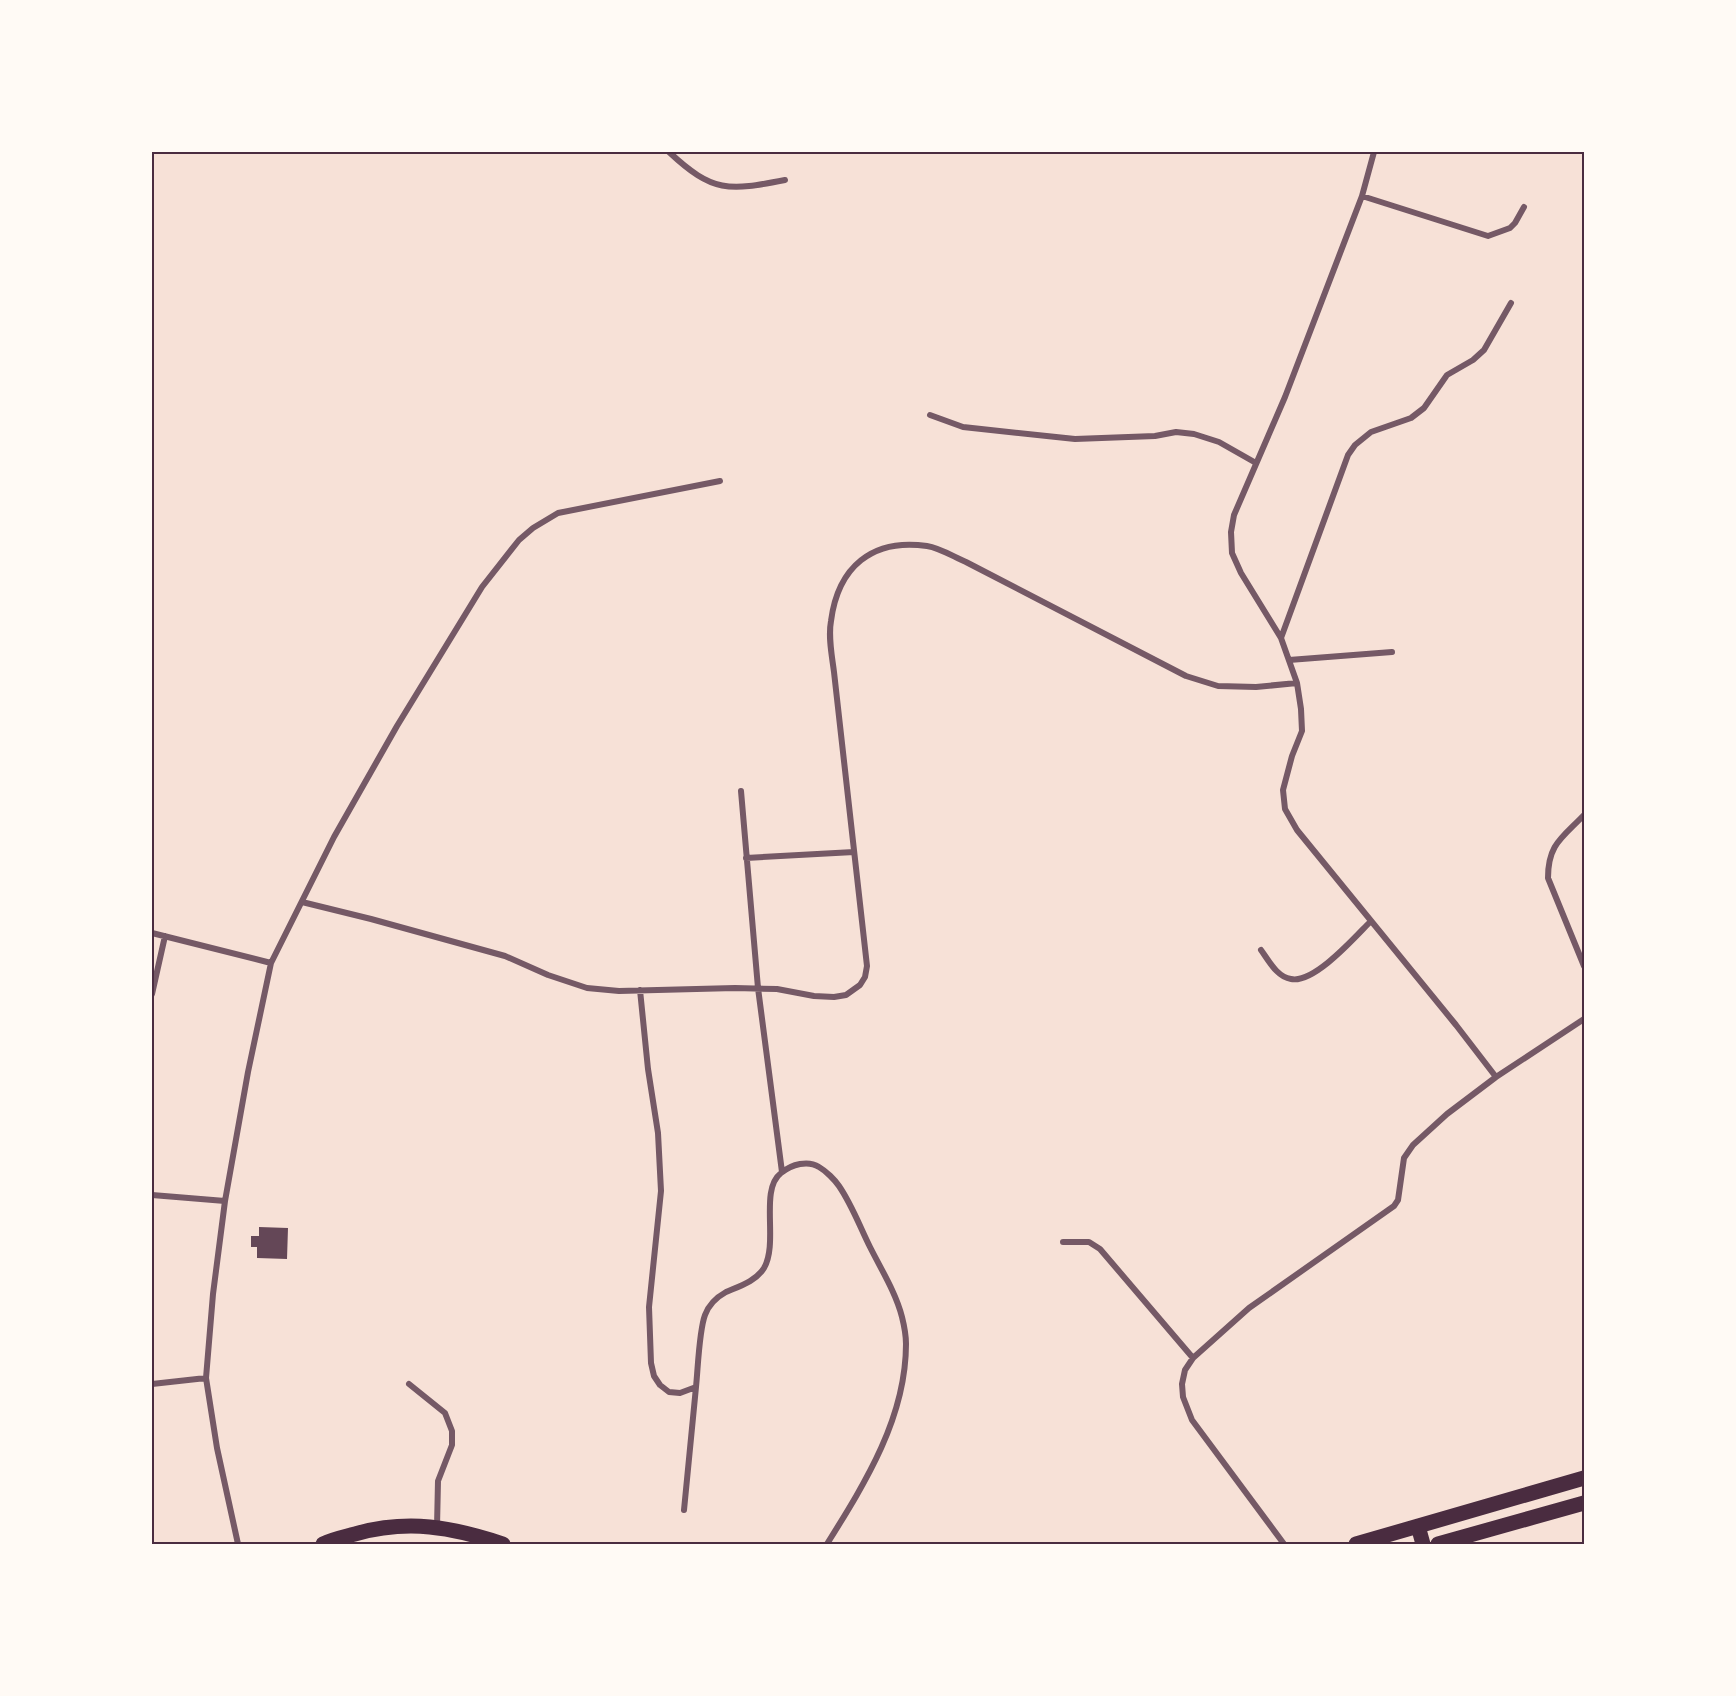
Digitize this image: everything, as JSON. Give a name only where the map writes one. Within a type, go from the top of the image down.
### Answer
[{"type":"highway","points":[[1356,1545],[1584,1478]]},
{"type":"highway","points":[[1438,1545],[1584,1503]]},
{"type":"highway","points":[[323,1545],[372,1529],[416,1525],[483,1538],[503,1545]]},
{"type":"highway","points":[[1418,1526],[1423,1545]]},
{"type":"street","points":[[669,152],[690,171],[705,180],[727,187],[746,188],[785,180]]},
{"type":"street","points":[[1374,152],[1362,196],[1285,397],[1234,515],[1231,532],[1232,553],[1241,573],[1281,638],[1297,683],[1302,731],[1292,756],[1283,790],[1285,809],[1297,830],[1496,1077]]},
{"type":"street","points":[[1362,196],[1488,236],[1510,228],[1524,207]]},
{"type":"street","points":[[1281,638],[1348,455],[1355,445],[1371,432],[1411,418],[1424,408],[1447,375],[1473,360],[1484,350],[1511,303]]},
{"type":"street","points":[[930,415],[963,427],[1075,439],[1155,436],[1176,432],[1194,434],[1219,442],[1256,464]]},
{"type":"street","points":[[238,1545],[217,1448],[206,1378],[213,1294],[225,1201],[248,1072],[272,963],[334,837],[397,726],[482,586],[519,540],[533,528],[558,513],[720,481]]},
{"type":"street","points":[[302,902],[505,956],[548,975],[587,988],[620,991],[758,988],[814,996],[846,995],[860,985],[867,966],[830,623],[837,591],[849,570],[883,547],[929,546],[966,562],[1186,676],[1218,686],[1256,687],[1297,683]]},
{"type":"street","points":[[1288,660],[1392,652]]},
{"type":"street","points":[[741,791],[758,988],[782,1172]]},
{"type":"street","points":[[1584,816],[1551,850],[1548,878],[1584,966]]},
{"type":"street","points":[[746,858],[854,852]]},
{"type":"street","points":[[1261,950],[1278,973],[1293,980],[1303,978],[1332,960],[1370,922]]},
{"type":"street","points":[[152,933],[272,963]]},
{"type":"street","points":[[152,994],[165,936]]},
{"type":"street","points":[[640,990],[648,1069],[658,1133],[661,1191],[649,1307],[651,1363],[654,1376],[669,1392],[680,1393],[696,1387]]},
{"type":"street","points":[[1284,1545],[1192,1420],[1183,1397],[1182,1384],[1185,1371],[1193,1358],[1249,1308],[1394,1206],[1399,1195],[1404,1158],[1413,1145],[1447,1114],[1496,1077],[1584,1019]]},
{"type":"street","points":[[684,1510],[704,1316],[719,1296],[756,1278],[765,1267],[771,1216],[770,1191],[774,1180],[782,1172],[805,1163],[819,1167],[838,1184],[887,1280],[902,1317],[906,1344],[900,1395],[883,1448],[827,1545]]},
{"type":"street","points":[[152,1195],[225,1201]]},
{"type":"street","points":[[1063,1242],[1089,1242],[1100,1249],[1193,1358]]},
{"type":"street","points":[[152,1384],[206,1378]]},
{"type":"street","points":[[409,1384],[445,1413],[452,1431],[452,1445],[438,1481],[437,1528]]},
{"type":"building","points":[[259,1227],[288,1228],[287,1259],[257,1258],[257,1247],[251,1247],[251,1236],[259,1236]]}]
